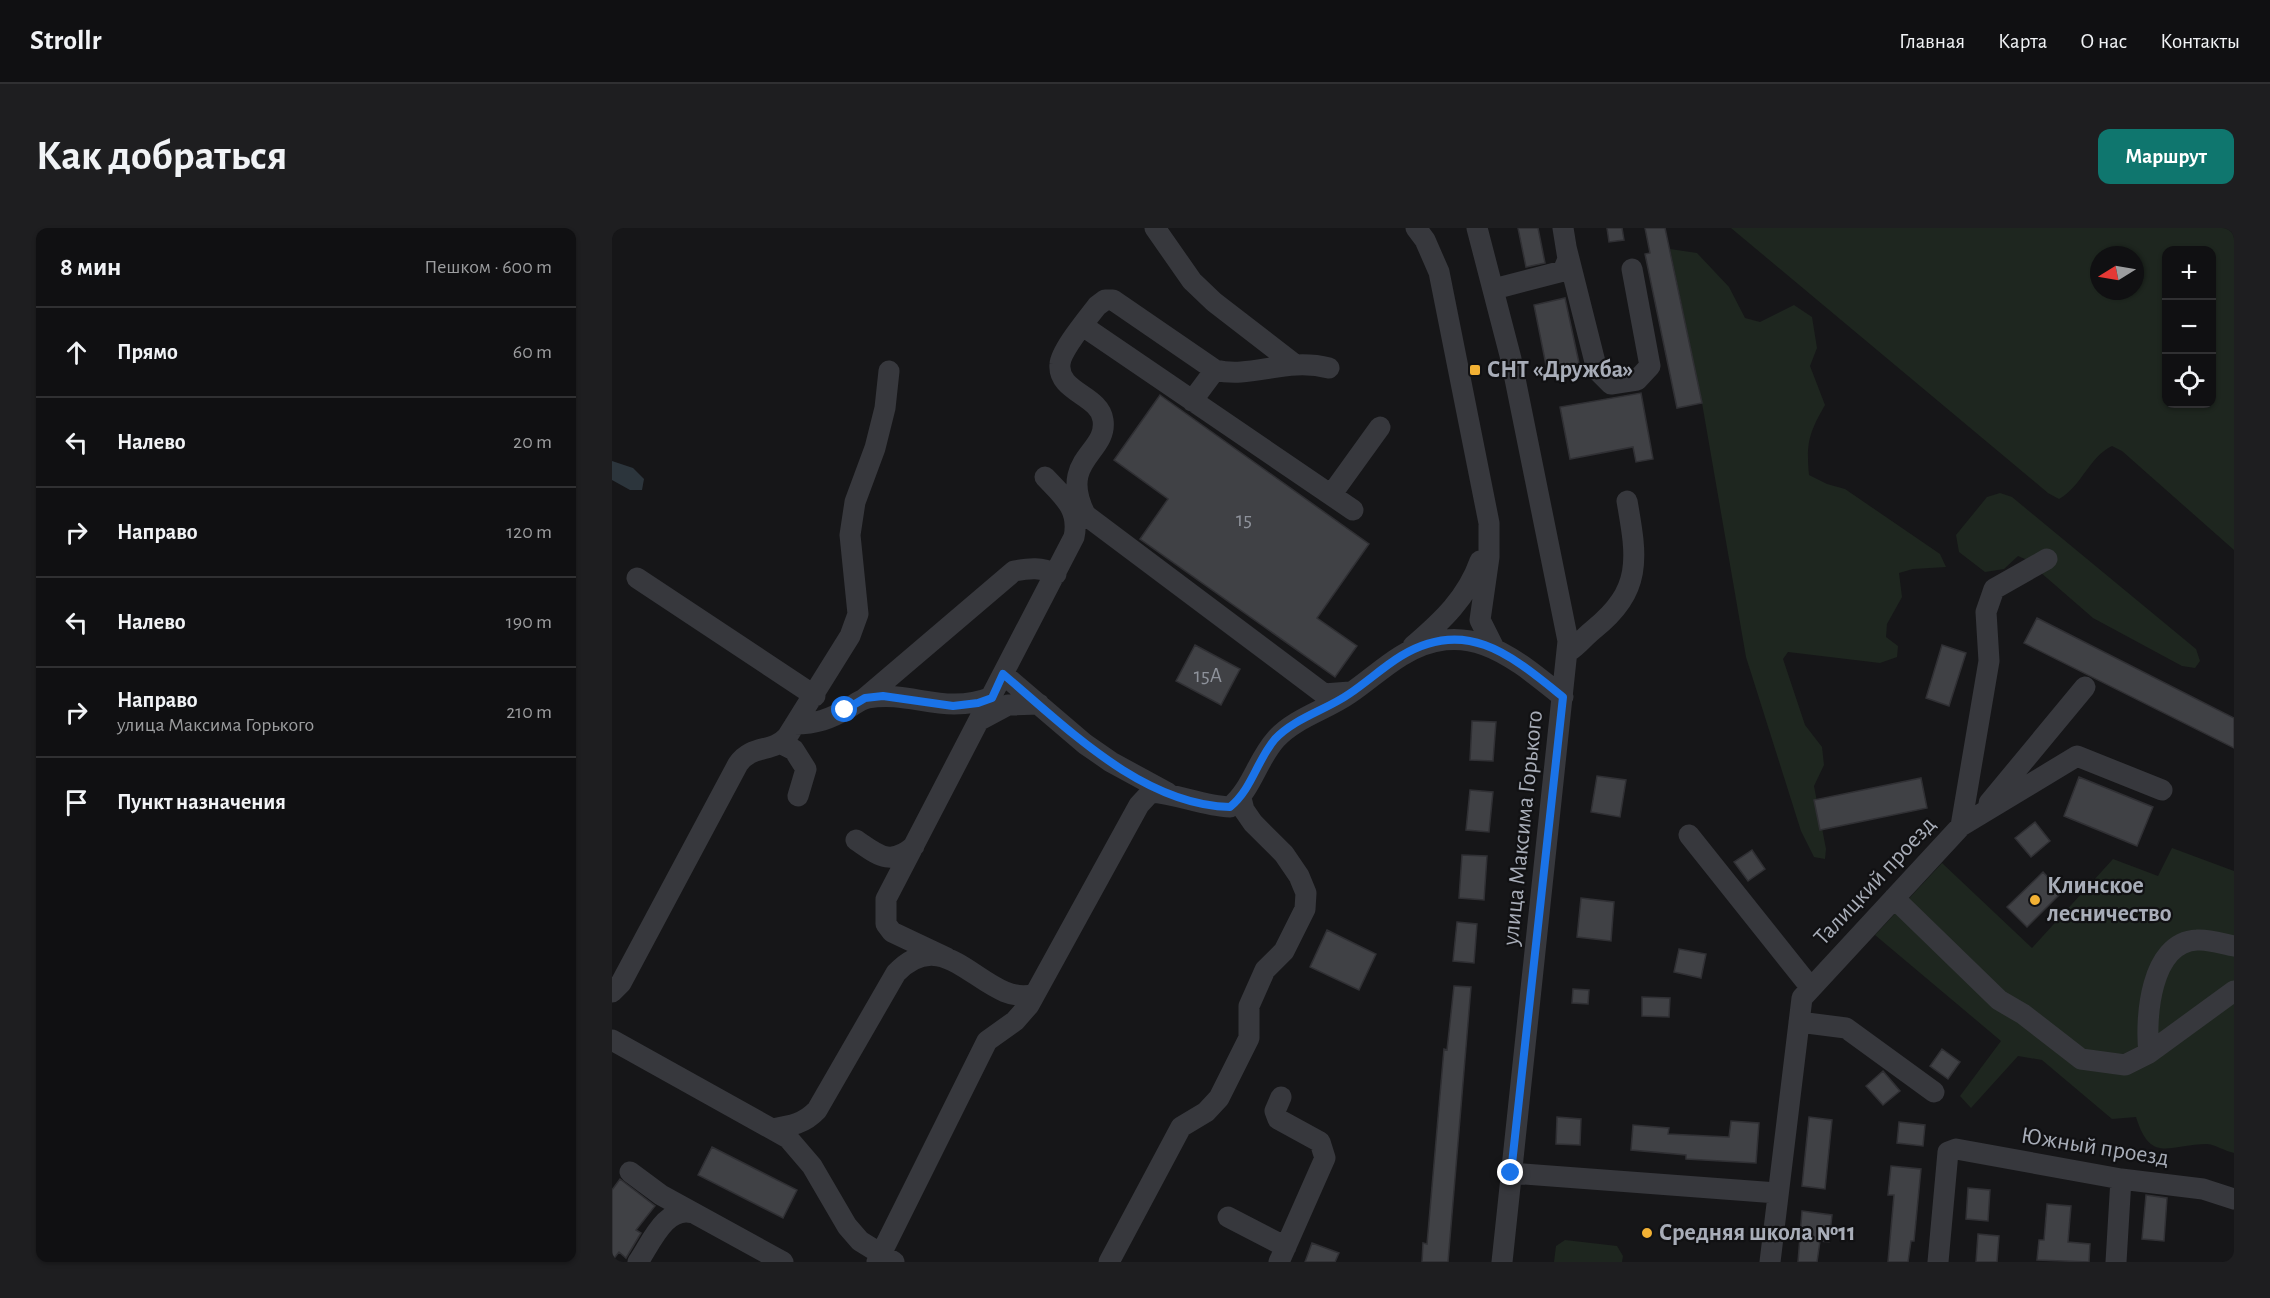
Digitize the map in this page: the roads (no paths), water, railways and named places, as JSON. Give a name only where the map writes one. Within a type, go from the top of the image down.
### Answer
[{"type":"street","points":[[1155,228],[1192,281],[1214,302],[1293,363]]},
{"type":"street","name":"улица Максима Горького","points":[[1477,228],[1494,289],[1559,586],[1568,652],[1502,1262]]},
{"type":"street","points":[[1420,232],[1439,272],[1489,523],[1489,557],[1480,620],[1494,648]]},
{"type":"street","points":[[1494,289],[1563,271],[1568,259],[1564,237]]},
{"type":"street","points":[[1564,237],[1597,370],[1611,384],[1637,380],[1650,366],[1632,269]]},
{"type":"street","points":[[1085,514],[1078,501],[1078,471],[1102,433],[1103,420],[1098,408],[1066,383],[1060,374],[1060,361],[1097,306],[1105,300],[1113,300],[1215,370],[1226,373],[1293,363],[1310,363],[1329,368]]},
{"type":"street","points":[[1083,326],[1353,510]]},
{"type":"street","points":[[1192,401],[1215,370]]},
{"type":"street","points":[[612,992],[621,983],[738,764],[753,750],[780,743],[814,696],[850,636],[858,614],[850,535],[855,502],[875,448],[885,408],[889,371]]},
{"type":"street","points":[[1331,495],[1380,428]]},
{"type":"street","points":[[1045,477],[1067,501],[1324,694],[1354,691]]},
{"type":"street","points":[[1035,994],[1016,997],[947,958],[892,932],[886,924],[884,914],[889,893],[1068,550],[1076,527],[1076,517],[1067,501]]},
{"type":"street","points":[[1568,652],[1618,607],[1631,584],[1635,569],[1635,549],[1627,501]]},
{"type":"street","points":[[612,1040],[788,1138],[804,1153],[847,1226],[860,1241],[884,1260],[987,1041],[1016,1021],[1035,994],[1139,805],[1151,792],[1169,794],[1215,807],[1230,807],[1241,798],[1275,740],[1287,729],[1354,691],[1401,656],[1453,610],[1482,558],[1489,523]]},
{"type":"street","points":[[1068,550],[1081,540],[1089,538],[1100,536],[1119,539]]},
{"type":"street","name":"Талицкий проезд","points":[[1770,1262],[1802,998],[1961,826],[1989,661],[1986,612],[1994,589],[2047,558]]},
{"type":"street","points":[[795,724],[826,720],[865,698],[969,607],[1014,572],[1030,568],[1046,569],[1056,574]]},
{"type":"street","points":[[637,579],[814,696]]},
{"type":"street","points":[[1401,656],[1425,645],[1456,639],[1475,640],[1494,648],[1530,670],[1563,697]]},
{"type":"street","points":[[1003,674],[1111,762],[1169,794]]},
{"type":"street","points":[[1980,815],[2085,687]]},
{"type":"street","points":[[865,698],[883,696],[953,706],[978,703],[992,698]]},
{"type":"street","points":[[980,720],[1008,705],[1039,704]]},
{"type":"street","points":[[780,743],[794,750],[806,769],[798,796]]},
{"type":"street","points":[[1961,826],[2077,756],[2162,790]]},
{"type":"street","points":[[1109,1262],[1172,1140],[1181,1127],[1206,1112],[1219,1098],[1249,1038],[1249,1006],[1265,970],[1284,951],[1305,909],[1306,893],[1299,876],[1284,854],[1253,824],[1244,810],[1241,798]]},
{"type":"street","points":[[1689,835],[1811,988]]},
{"type":"street","points":[[856,840],[877,855],[885,866],[889,893]]},
{"type":"street","points":[[877,855],[897,857],[914,846]]},
{"type":"street","points":[[1894,898],[2000,1000],[2023,1014],[2081,1059],[2125,1065],[2150,1053],[2234,991]]},
{"type":"street","points":[[2150,1053],[2147,1029],[2156,975],[2171,951],[2196,940],[2234,946]]},
{"type":"street","points":[[772,1129],[800,1123],[817,1110],[896,973],[903,965],[915,958],[930,954],[947,958]]},
{"type":"street","points":[[1799,1022],[1846,1028],[1934,1092]]},
{"type":"street","points":[[1228,1216],[1283,1254],[1325,1158],[1320,1142],[1278,1119],[1275,1111],[1281,1097]]},
{"type":"street","name":"Южный проезд","points":[[1938,1262],[1948,1152],[1956,1149],[2121,1179],[2203,1189],[2234,1199]]},
{"type":"street","points":[[630,1172],[661,1195],[783,1262]]},
{"type":"street","points":[[1511,1173],[1777,1193]]},
{"type":"street","points":[[2116,1262],[2121,1179]]},
{"type":"street","points":[[638,1262],[670,1216],[684,1210],[693,1213]]},
{"type":"place","name":"СНТ «Дружба»","points":[[1475,370]]},
{"type":"place","name":"Клинское лесничество","points":[[2035,900]]},
{"type":"place","name":"Средняя школа №11","points":[[1647,1233]]}]
